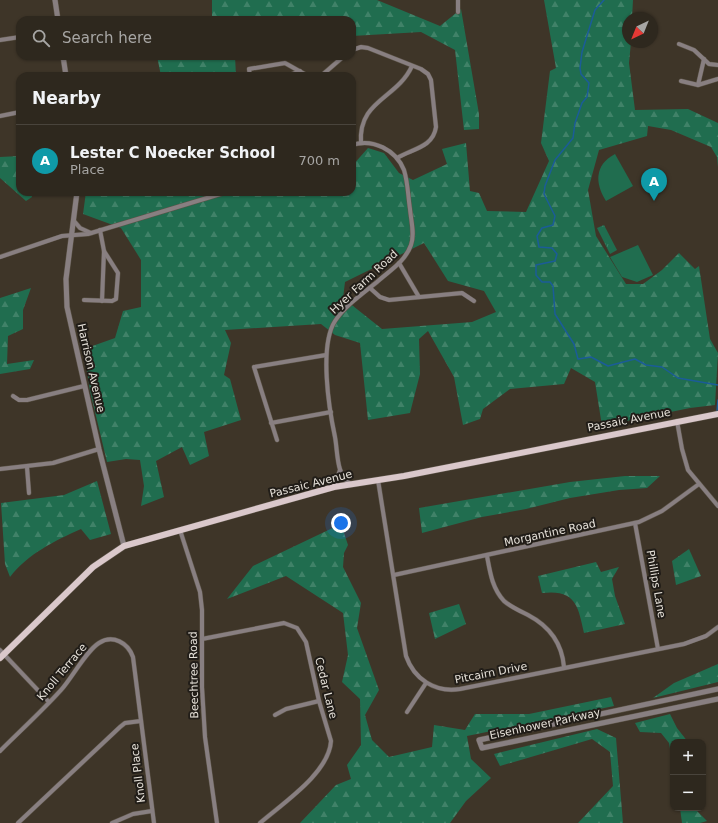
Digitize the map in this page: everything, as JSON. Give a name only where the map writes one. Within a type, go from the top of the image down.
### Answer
[{"type":"main road","name":"Passaic Avenue","points":[[1,654],[92,568],[124,546],[334,487],[378,480],[677,420],[716,414]]},
{"type":"street","points":[[55,0],[57,16]]},
{"type":"street","points":[[458,0],[458,12]]},
{"type":"street","points":[[0,40],[16,38]]},
{"type":"street","points":[[679,44],[694,50],[709,64],[718,65]]},
{"type":"street","points":[[356,49],[361,47],[368,48],[412,66],[425,72],[431,80],[435,131],[428,143],[397,158]]},
{"type":"street","points":[[698,85],[704,59]]},
{"type":"street","points":[[64,60],[65,72]]},
{"type":"street","points":[[326,72],[339,60]]},
{"type":"street","points":[[249,72],[249,69],[285,63],[300,71]]},
{"type":"street","points":[[361,143],[360,132],[365,115],[404,80],[412,66]]},
{"type":"street","points":[[681,81],[698,85],[718,79]]},
{"type":"street","points":[[0,116],[16,113]]},
{"type":"street","name":"Hyer Farm Road","points":[[334,487],[340,470],[331,412],[326,355],[327,339],[335,321],[344,310],[399,263],[410,249],[413,233],[406,178],[402,166],[397,158],[380,146],[361,143],[356,144]]},
{"type":"street","name":"Harrison Avenue","points":[[77,196],[66,279],[66,296],[84,386],[124,546]]},
{"type":"street","points":[[0,257],[72,234],[91,233],[214,196]]},
{"type":"street","points":[[74,221],[80,228],[91,233]]},
{"type":"street","points":[[100,230],[104,251],[102,301]]},
{"type":"street","points":[[84,300],[112,301],[116,299],[118,273],[104,251]]},
{"type":"street","points":[[399,263],[419,297]]},
{"type":"street","points":[[370,288],[385,300],[462,293],[474,301]]},
{"type":"street","points":[[277,440],[254,367],[326,355]]},
{"type":"street","points":[[13,396],[19,400],[27,400],[84,386]]},
{"type":"street","points":[[271,422],[331,412]]},
{"type":"street","points":[[677,420],[688,470],[718,506]]},
{"type":"street","points":[[0,469],[53,463],[99,449]]},
{"type":"street","points":[[27,467],[29,493]]},
{"type":"street","points":[[340,470],[343,478],[352,484]]},
{"type":"street","name":"Pitcairn Drive","points":[[378,480],[406,656],[416,673],[426,682],[440,688],[455,690],[692,642],[706,636],[718,627]]},
{"type":"street","name":"Morgantine Road","points":[[394,575],[635,523],[662,511],[699,484]]},
{"type":"street","name":"Phillips Lane","points":[[635,523],[658,649]]},
{"type":"street","name":"Beechtree Road","points":[[180,530],[200,592],[202,610],[202,688],[205,737],[217,823]]},
{"type":"street","points":[[487,556],[490,577],[498,592],[509,605],[537,620],[551,633],[560,649],[564,667]]},
{"type":"street","name":"Cedar Lane","points":[[202,639],[284,623],[291,625],[300,632],[306,642],[319,701],[332,741],[327,758],[323,765],[309,780],[260,823]]},
{"type":"street","name":"Knoll Terrace","points":[[0,751],[62,689],[96,645],[104,640],[113,639],[126,645],[133,657],[141,721]]},
{"type":"street","points":[[1,654],[49,702]]},
{"type":"street","points":[[407,712],[426,682]]},
{"type":"street","name":"Eisenhower Parkway","points":[[718,689],[479,740],[482,748],[718,699]]},
{"type":"street","points":[[275,715],[286,709],[319,701]]},
{"type":"street","points":[[18,823],[120,727],[125,723],[141,721]]},
{"type":"street","name":"Knoll Place","points":[[141,721],[154,823]]},
{"type":"street","points":[[112,823],[133,814],[152,811]]},
{"type":"green space","points":[[212,0],[377,0],[440,26],[461,9],[479,114],[479,129],[464,130],[455,50],[421,32],[356,36],[356,16],[212,16]]},
{"type":"green space","points":[[544,0],[633,0],[632,12],[622,12],[622,48],[630,48],[629,63],[635,110],[688,109],[718,123],[718,167],[717,157],[711,147],[671,130],[648,126],[647,136],[599,150],[588,190],[596,236],[626,284],[643,284],[662,270],[679,253],[695,269],[699,266],[710,339],[718,353],[715,405],[690,408],[602,426],[595,382],[571,368],[564,384],[510,389],[483,409],[480,419],[463,425],[454,377],[428,331],[419,339],[420,374],[410,413],[368,420],[360,343],[335,335],[321,324],[225,330],[231,343],[224,375],[230,379],[241,420],[204,432],[209,456],[190,465],[182,447],[156,461],[164,497],[141,506],[144,486],[140,460],[126,459],[107,462],[90,391],[84,349],[115,338],[123,311],[141,307],[141,260],[121,228],[83,214],[85,196],[356,196],[356,162],[368,148],[384,153],[399,173],[413,180],[447,164],[442,149],[466,143],[470,191],[479,193],[487,211],[526,212],[549,161],[541,143],[550,71],[556,68]],"holes":[[[424,243],[448,281],[484,291],[496,312],[472,322],[382,329],[343,298],[345,282]]]},
{"type":"green space","points":[[158,60],[235,60],[236,72],[160,72]]},
{"type":"green space","points":[[615,154],[633,186],[606,201],[602,195],[598,182],[598,175],[603,164],[608,158]]},
{"type":"green space","points":[[16,156],[16,192],[0,178],[0,157]]},
{"type":"green space","points":[[20,196],[32,196],[32,197],[26,201]]},
{"type":"green space","points":[[604,225],[617,250],[610,254],[597,228]]},
{"type":"green space","points":[[638,245],[653,275],[637,282],[622,277],[610,257]]},
{"type":"green space","points":[[31,288],[23,310],[23,329],[8,336],[7,364],[34,360],[30,369],[0,374],[0,298]]},
{"type":"green space","points":[[625,476],[660,476],[647,488],[619,490],[570,498],[526,509],[482,517],[422,533],[419,508],[570,482]]},
{"type":"green space","points":[[97,481],[111,534],[90,540],[81,529],[51,543],[33,555],[10,577],[5,564],[1,503],[64,495]]},
{"type":"green space","points":[[341,524],[348,545],[344,553],[343,567],[361,603],[357,628],[379,690],[365,715],[372,740],[389,757],[432,747],[434,725],[465,730],[475,714],[529,714],[611,697],[614,706],[467,736],[471,759],[491,778],[466,801],[450,823],[300,823],[336,785],[351,779],[347,765],[361,745],[360,699],[342,682],[348,655],[343,613],[286,576],[227,599],[253,566]]},
{"type":"green space","points":[[689,549],[701,576],[676,585],[672,561]]},
{"type":"green space","points":[[596,562],[601,572],[619,567],[612,579],[615,596],[625,624],[584,633],[580,615],[574,601],[562,594],[553,592],[542,593],[538,576]]},
{"type":"green space","points":[[459,604],[466,624],[435,639],[429,613]]},
{"type":"green space","points":[[718,664],[718,682],[653,698],[674,683]]},
{"type":"green space","points":[[670,714],[677,728],[686,739],[670,739],[670,749],[669,743],[661,733],[640,732],[635,723]]},
{"type":"green space","points":[[597,729],[616,738],[623,823],[578,823],[613,786],[610,752],[592,739],[500,766],[494,754]]},
{"type":"green space","points":[[680,811],[697,811],[707,821],[700,823],[682,823]]},
{"type":"waterway","points":[[604,0],[595,10],[582,52],[580,68],[581,74],[589,83],[587,97],[582,103],[575,123],[573,138],[555,160],[545,186],[544,194],[555,216],[553,225],[542,228],[537,236],[539,247],[552,248],[557,254],[555,261],[536,265],[536,275],[542,282],[550,282],[553,286],[555,314],[574,344],[578,359],[591,357],[608,366],[635,359],[646,365],[662,367],[678,378],[718,385]]},
{"type":"waterway","points":[[717,411],[718,400]]},
{"type":"place","name":"Lester C Noecker School","points":[[654,201]]}]
